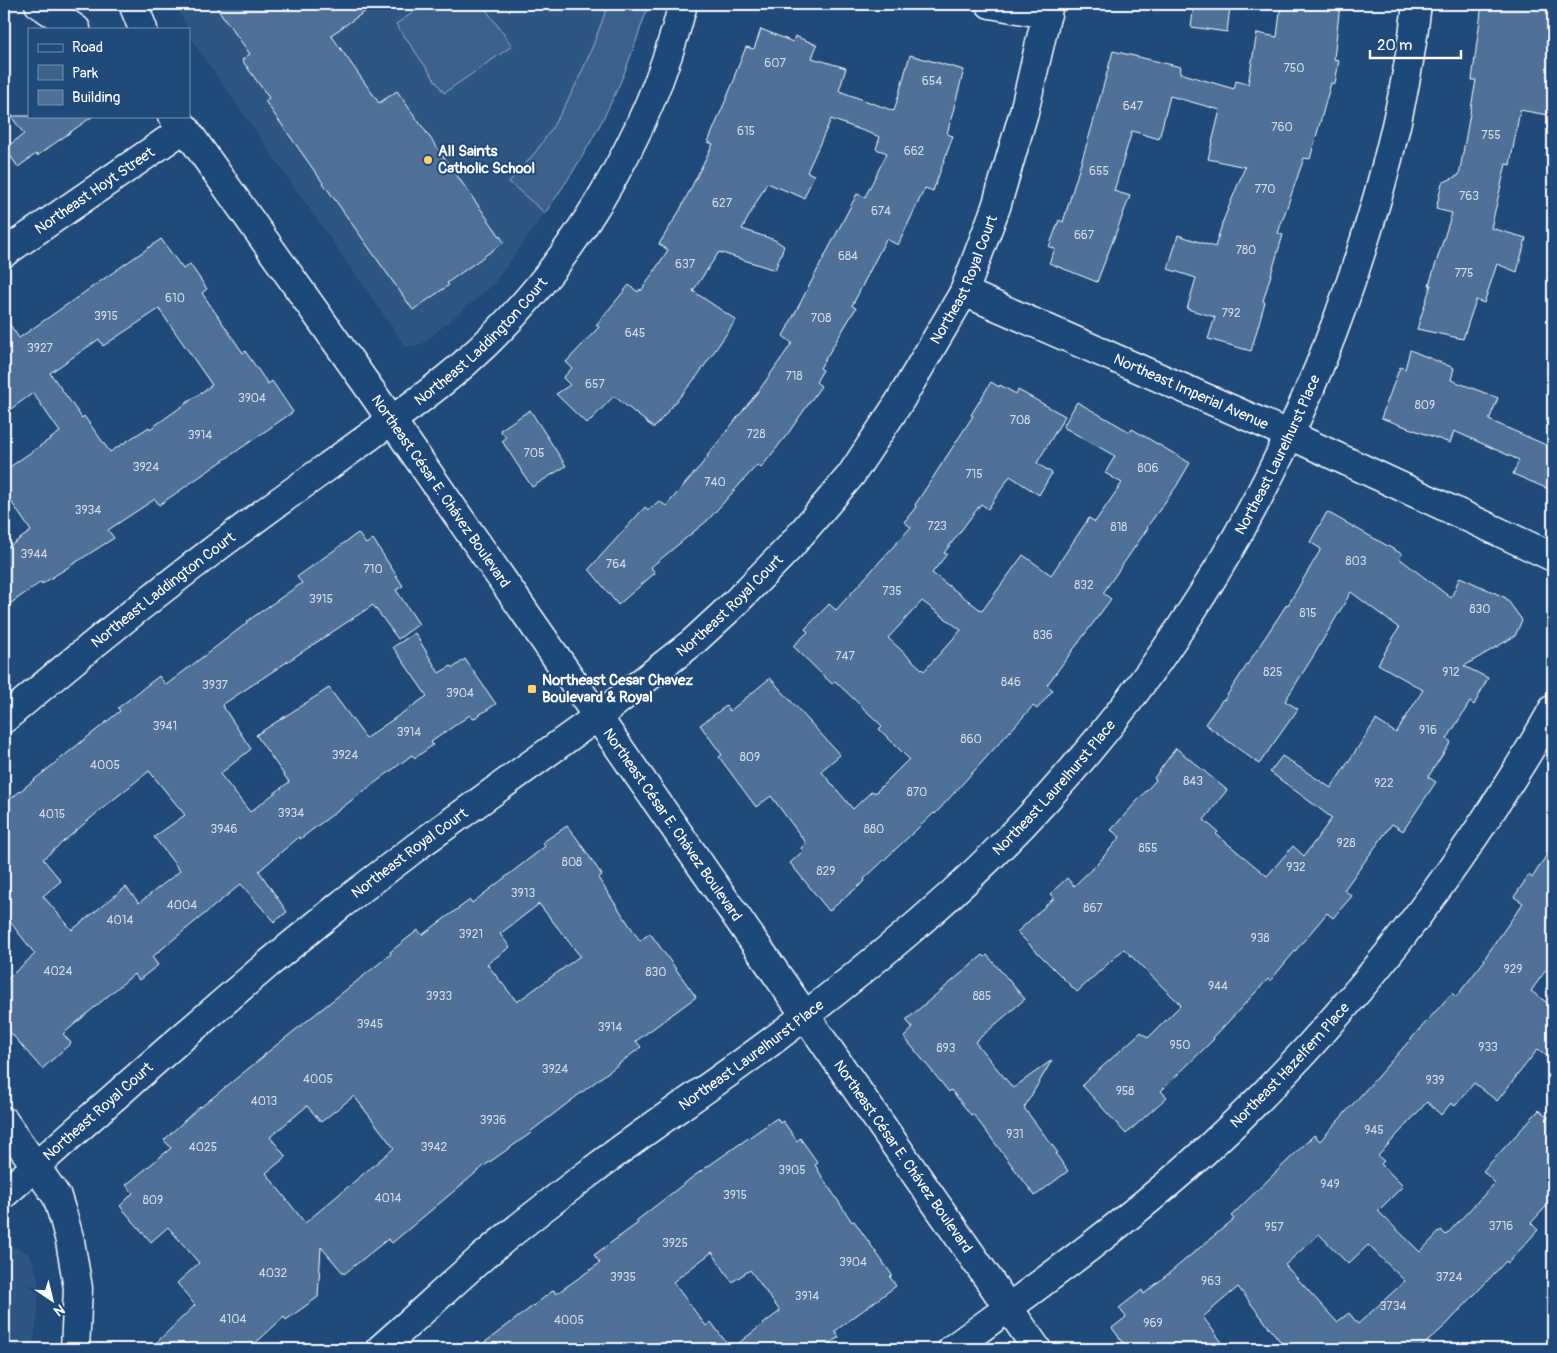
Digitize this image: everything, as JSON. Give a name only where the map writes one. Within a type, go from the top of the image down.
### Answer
[{"type":"street","points":[[40,4],[75,28]]},
{"type":"street","points":[[133,4],[143,28]]},
{"type":"street","name":"Northeast Laddington Court","points":[[4,719],[157,593],[253,520],[429,393],[490,341],[544,278],[570,244],[616,171],[636,134],[658,81],[683,4]]},
{"type":"street","points":[[990,4],[1048,9]]},
{"type":"street","name":"Northeast Laurelhurst Place","points":[[380,1349],[482,1258],[590,1172],[805,1016],[920,922],[1025,823],[1071,772],[1118,715],[1161,658],[1199,600],[1252,511],[1290,436],[1319,368],[1345,302],[1375,211],[1396,130],[1417,4]]},
{"type":"street","name":"Northeast Royal Court","points":[[4,1194],[35,1165],[268,964],[343,903],[419,845],[597,716],[693,642],[732,606],[789,548],[851,475],[898,404],[964,292],[996,207],[1024,112],[1048,9]]},
{"type":"street","name":"Northeast César E. Chávez Boulevard","points":[[179,120],[597,716],[1037,1349]]},
{"type":"street","name":"Northeast Hoyt Street","points":[[4,253],[179,120]]},
{"type":"street","name":"Northeast Imperial Avenue","points":[[964,292],[1290,436],[1553,556]]},
{"type":"street","name":"Northeast Hazelfern Place","points":[[952,1349],[1088,1250],[1170,1182],[1257,1101],[1309,1047],[1369,978],[1427,904],[1465,851],[1512,779],[1553,709]]},
{"type":"street","points":[[4,1120],[57,1197],[70,1241],[78,1288],[74,1349]]},
{"type":"shaded area","name":"All Saints Catholic School","points":[[182,4],[649,4],[616,93],[591,143],[545,213],[492,286],[422,344],[406,347],[196,46],[190,34],[190,28],[187,28],[177,7]]},
{"type":"shaded area","points":[[12,1246],[28,1253],[34,1264],[38,1279],[38,1314],[32,1349],[4,1349],[4,1251]]},
{"type":"green space","points":[[426,4],[482,4],[512,46],[444,93],[396,24]]},
{"type":"green space","points":[[608,4],[649,4],[625,72],[608,110],[583,155],[545,213],[509,182],[531,158],[559,116],[587,61]]},
{"type":"building","points":[[214,4],[376,4],[331,35],[379,103],[397,91],[504,242],[447,283],[449,285],[413,310],[265,101],[269,98],[242,60],[250,54]]},
{"type":"building","points":[[1194,4],[1230,7],[1227,32],[1191,27]]},
{"type":"building","points":[[1281,4],[1340,4],[1334,59],[1339,60],[1335,84],[1331,83],[1310,159],[1304,158],[1278,233],[1283,235],[1263,301],[1265,302],[1251,351],[1208,339],[1215,317],[1187,309],[1196,278],[1168,269],[1178,235],[1215,247],[1223,221],[1245,167],[1208,159],[1220,110],[1170,96],[1159,139],[1132,131],[1114,191],[1130,196],[1097,282],[1049,263],[1055,249],[1049,247],[1059,220],[1063,222],[1113,51],[1181,67],[1180,73],[1234,89],[1236,81],[1248,84],[1257,33],[1277,37]]},
{"type":"building","points":[[1482,4],[1553,4],[1553,116],[1520,110],[1510,165],[1506,164],[1491,228],[1526,238],[1517,272],[1497,264],[1484,303],[1476,300],[1463,339],[1417,329],[1452,213],[1436,209],[1442,183],[1459,175],[1476,80],[1472,80]]},
{"type":"building","points":[[761,29],[793,42],[795,36],[817,45],[812,58],[846,68],[839,91],[894,111],[910,55],[964,70],[947,134],[953,136],[933,191],[925,188],[898,245],[886,239],[852,306],[856,308],[820,368],[823,370],[816,382],[821,386],[789,432],[761,468],[757,465],[708,520],[651,567],[655,573],[618,605],[589,569],[645,507],[648,510],[659,501],[666,506],[708,457],[760,389],[792,343],[783,336],[857,194],[865,197],[887,153],[876,149],[880,137],[831,119],[807,172],[814,175],[804,198],[767,183],[742,229],[775,240],[784,246],[775,270],[719,252],[693,291],[736,320],[698,375],[654,428],[614,396],[587,424],[556,394],[570,385],[563,378],[572,368],[566,362],[599,327],[596,325],[629,285],[638,292],[640,289],[641,291],[668,250],[659,244],[680,210],[713,144],[708,142],[746,47],[754,49]]},
{"type":"building","points":[[11,116],[28,116],[28,118],[90,118],[37,156],[36,154],[18,167],[5,148],[24,134]]},
{"type":"building","points":[[161,239],[183,269],[190,264],[207,289],[202,293],[243,353],[245,351],[268,384],[272,381],[293,412],[159,505],[155,499],[108,530],[114,538],[42,584],[41,582],[4,608],[4,550],[31,531],[4,491],[4,471],[60,432],[33,393],[4,414],[4,316],[19,338]],"holes":[[[159,309],[212,385],[150,429],[149,427],[110,452],[84,416],[82,418],[50,373],[99,339],[103,346]]]},
{"type":"building","points":[[1410,350],[1454,368],[1451,380],[1498,398],[1489,420],[1553,448],[1553,491],[1513,474],[1519,460],[1454,431],[1450,443],[1381,418],[1400,367],[1405,369]]},
{"type":"building","points":[[991,382],[1016,394],[1018,390],[1065,416],[1037,463],[1052,473],[1039,495],[1010,476],[988,509],[981,504],[944,553],[947,554],[932,573],[982,611],[1023,555],[1051,575],[1089,518],[1095,522],[1122,483],[1105,473],[1115,456],[1063,427],[1077,402],[1130,432],[1132,429],[1190,463],[1176,487],[1103,593],[1111,599],[1047,685],[1053,690],[1037,709],[1033,706],[935,814],[864,879],[865,881],[829,911],[790,863],[803,851],[801,848],[806,843],[771,796],[756,807],[719,757],[722,755],[700,725],[726,706],[730,711],[770,678],[840,755],[821,771],[853,809],[872,791],[875,793],[909,759],[879,729],[882,726],[835,681],[832,684],[793,646],[808,632],[805,629],[829,604],[836,610],[911,527],[904,522],[916,507],[915,505],[973,416],[971,415]],"holes":[[[922,601],[961,630],[924,671],[888,638]]]},
{"type":"building","points":[[530,410],[566,466],[532,487],[502,441],[506,438],[500,430]]},
{"type":"building","points":[[1327,512],[1402,554],[1399,558],[1451,598],[1460,577],[1506,598],[1522,620],[1515,636],[1464,666],[1488,678],[1474,705],[1470,702],[1447,739],[1451,742],[1428,777],[1436,782],[1403,831],[1392,824],[1344,890],[1352,896],[1333,918],[1327,913],[1270,981],[1268,979],[1214,1039],[1161,1091],[1167,1097],[1126,1134],[1082,1085],[1141,1032],[1148,1038],[1181,1005],[1124,949],[1077,992],[1017,932],[1054,898],[1050,894],[1067,878],[1074,886],[1099,862],[1120,837],[1111,830],[1156,780],[1154,778],[1176,748],[1227,790],[1204,820],[1218,832],[1216,834],[1267,876],[1293,846],[1304,856],[1332,818],[1270,772],[1282,756],[1331,788],[1376,720],[1396,733],[1423,690],[1378,664],[1399,628],[1351,592],[1285,701],[1298,709],[1259,764],[1205,724],[1224,700],[1288,605],[1321,549],[1310,542]]},
{"type":"building","points":[[358,533],[366,544],[373,539],[403,586],[396,590],[419,624],[398,639],[373,605],[222,705],[251,749],[220,774],[250,812],[289,782],[256,735],[329,688],[366,738],[427,696],[393,647],[415,633],[439,673],[451,666],[453,668],[465,659],[496,704],[473,719],[470,715],[431,742],[433,745],[415,758],[412,755],[300,839],[299,837],[259,871],[287,912],[274,922],[241,884],[152,957],[158,965],[139,980],[134,974],[63,1034],[71,1043],[42,1069],[4,1025],[4,982],[35,954],[4,914],[4,804],[120,711],[118,708],[159,676],[166,685],[246,622],[302,583],[297,577]],"holes":[[[149,771],[185,815],[154,837],[180,871],[139,903],[126,887],[72,930],[43,896],[61,881],[43,859]]]},
{"type":"building","points":[[567,826],[602,875],[598,878],[640,941],[650,933],[696,997],[636,1041],[641,1047],[531,1133],[484,1166],[392,1243],[388,1239],[344,1274],[321,1247],[318,1297],[286,1320],[284,1317],[249,1349],[150,1349],[195,1305],[177,1283],[199,1263],[168,1227],[151,1242],[120,1206],[133,1193],[126,1185],[171,1148],[164,1140],[200,1106],[391,954],[390,952],[418,930],[422,935],[470,900],[472,903],[543,848],[545,846],[543,842]],"holes":[[[539,904],[580,956],[517,1002],[487,964],[510,947],[500,934]],[[354,1096],[394,1148],[305,1223],[266,1173],[286,1157],[270,1137],[307,1106],[321,1122]]]},
{"type":"building","points":[[1553,845],[1553,960],[1531,991],[1553,1007],[1553,1061],[1538,1049],[1497,1101],[1474,1083],[1455,1106],[1451,1103],[1441,1115],[1427,1102],[1378,1156],[1384,1161],[1381,1164],[1403,1186],[1378,1211],[1420,1252],[1441,1230],[1446,1235],[1495,1183],[1483,1171],[1539,1110],[1553,1121],[1553,1199],[1531,1223],[1538,1230],[1446,1325],[1419,1349],[1286,1349],[1238,1287],[1203,1317],[1227,1349],[1128,1349],[1112,1328],[1126,1317],[1119,1308],[1142,1290],[1144,1294],[1234,1219],[1231,1216],[1314,1135],[1320,1141],[1452,993],[1456,997],[1485,960],[1523,903],[1514,897],[1529,875],[1532,878]],"holes":[[[1319,1234],[1348,1264],[1368,1245],[1405,1281],[1358,1324],[1349,1313],[1337,1322],[1285,1265]]]},
{"type":"building","points":[[983,955],[985,957],[987,955],[1025,999],[975,1042],[1013,1088],[1052,1060],[1024,1108],[1058,1153],[1056,1154],[1068,1171],[1035,1196],[973,1114],[971,1115],[951,1090],[949,1092],[904,1037],[913,1028],[906,1020]]},
{"type":"building","points":[[777,1118],[780,1123],[783,1121],[797,1141],[800,1138],[818,1163],[815,1165],[821,1175],[852,1222],[854,1221],[892,1275],[890,1277],[896,1286],[835,1331],[839,1337],[821,1349],[731,1349],[476,1349],[554,1290],[556,1294],[600,1263],[594,1255],[638,1223],[636,1221],[694,1176]],"holes":[[[712,1252],[732,1282],[750,1270],[780,1311],[731,1349],[711,1322],[706,1326],[673,1282]]]},
{"type":"place","name":"All Saints Catholic School","points":[[428,160]]},
{"type":"place","name":"Northeast Cesar Chavez Boulevard & Royal","points":[[532,689]]}]
